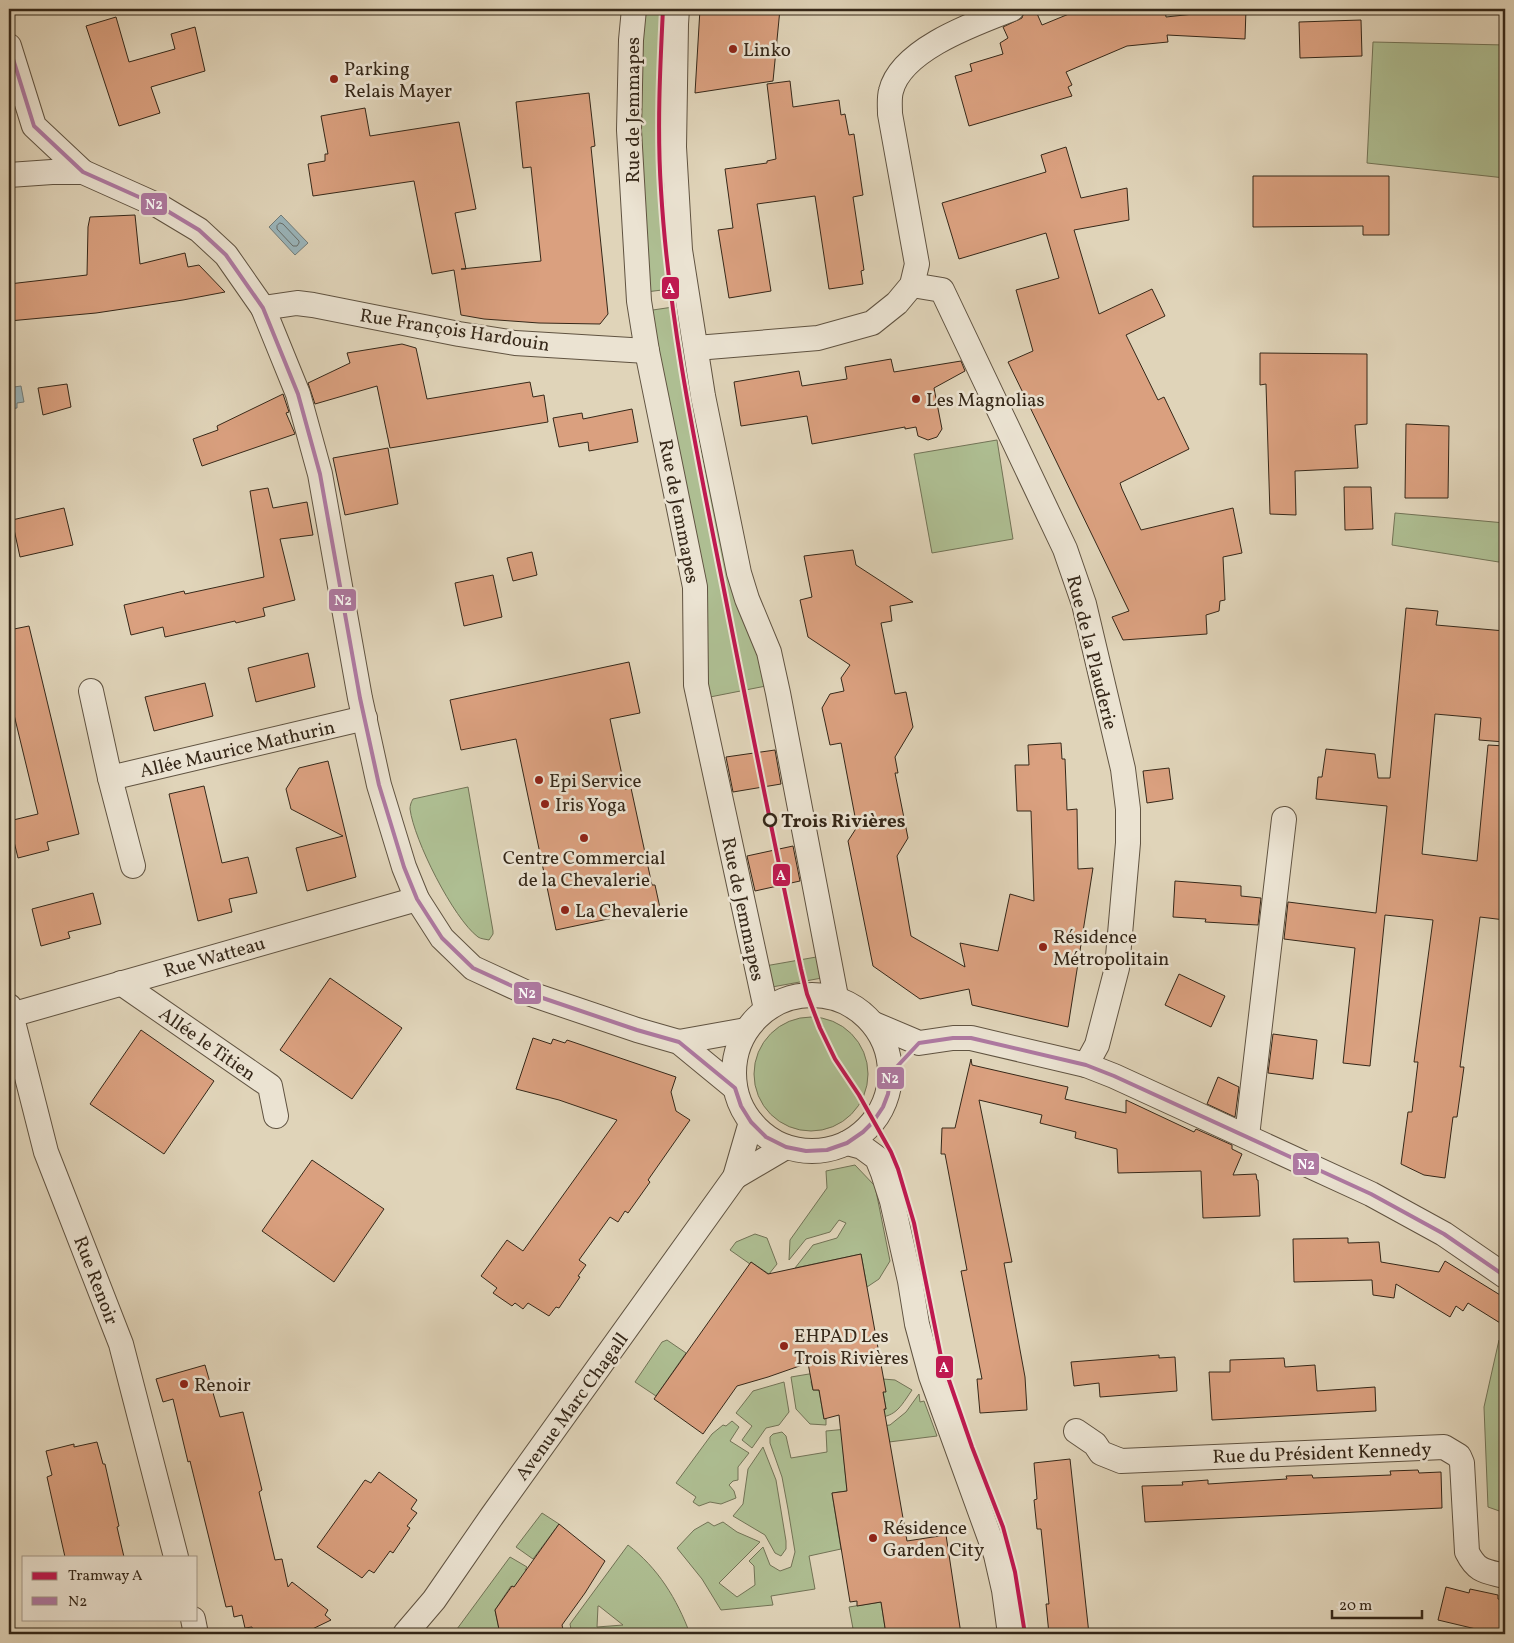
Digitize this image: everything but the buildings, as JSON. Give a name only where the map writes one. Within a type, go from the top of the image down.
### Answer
[{"type":"street","name":"Rue de Jemmapes","points":[[634,9],[631,40],[629,130],[639,301],[647,351],[695,587],[696,685],[766,1009]]},
{"type":"street","points":[[677,9],[675,156],[680,250],[703,396],[738,573],[769,652],[836,997]]},
{"type":"street","points":[[696,348],[818,338],[872,323],[897,303],[912,285],[917,264],[890,114],[891,89],[901,72],[914,57],[936,42],[1012,9]]},
{"type":"street","points":[[9,46],[34,126],[83,172],[159,206],[199,230],[226,255],[263,308],[298,394],[320,474],[365,718],[382,794],[404,867],[417,898],[442,938],[473,968],[525,992],[637,1030],[679,1042],[735,1088]]},
{"type":"street","points":[[9,175],[83,172]]},
{"type":"street","name":"Rue de la Plauderie","points":[[912,285],[942,290],[1065,550],[1084,604],[1123,769],[1128,809],[1128,843],[1117,968],[1098,1045],[1086,1065]]},
{"type":"street","name":"Rue François Hardouin","points":[[263,308],[297,303],[515,343],[647,351]]},
{"type":"street","points":[[91,691],[110,778],[133,866]]},
{"type":"street","name":"Allée Maurice Mathurin","points":[[110,778],[365,718]]},
{"type":"street","points":[[1247,1136],[1284,819]]},
{"type":"street","name":"Rue Watteau","points":[[10,1011],[121,983],[417,898]]},
{"type":"street","name":"Allée le Titien","points":[[121,983],[270,1086],[276,1116]]},
{"type":"street","points":[[874,1024],[886,1046],[891,1073],[888,1094],[883,1107],[873,1122],[863,1132],[847,1143],[827,1150],[806,1151],[786,1147],[766,1137],[751,1122],[741,1106],[735,1088],[735,1058],[737,1048],[746,1030],[755,1018],[766,1009],[787,998],[812,994],[836,997],[856,1008],[874,1024],[918,1043],[952,1038],[970,1038],[1086,1065],[1114,1076],[1371,1194],[1436,1230],[1505,1276]]},
{"type":"street","name":"Rue Renoir","points":[[10,1011],[46,1152],[121,1344],[176,1556]]},
{"type":"street","points":[[679,1042],[746,1030]]},
{"type":"street","points":[[891,1073],[918,1043]]},
{"type":"street","name":"Avenue Marc Chagall","points":[[405,1634],[434,1600],[735,1177],[751,1122]]},
{"type":"street","points":[[847,1143],[862,1147],[877,1158],[892,1200],[910,1281],[917,1324],[931,1376],[996,1554],[1004,1590],[1010,1634]]},
{"type":"street","name":"Avenue Marc Chagall","points":[[735,1177],[786,1147]]},
{"type":"street","name":"Rue du Président Kennedy","points":[[1076,1431],[1094,1444],[1101,1453],[1120,1461],[1444,1447],[1459,1456],[1462,1463],[1467,1552],[1473,1564],[1480,1570],[1505,1576]]},
{"type":"street","points":[[192,1620],[196,1634]]},
{"type":"green space","points":[[640,9],[672,9],[678,288],[646,292],[637,153]]},
{"type":"green space","points":[[1373,42],[1505,45],[1505,178],[1367,163]]},
{"type":"green space","points":[[680,306],[771,685],[710,697],[646,311]]},
{"type":"green space","points":[[997,440],[1013,539],[932,553],[914,454]]},
{"type":"green space","points":[[1395,513],[1505,523],[1505,563],[1392,545]]},
{"type":"green space","points":[[468,787],[493,931],[489,940],[478,937],[457,913],[427,858],[413,823],[410,809],[413,799]]},
{"type":"green space","points":[[822,956],[822,978],[772,987],[765,966]]},
{"type":"green space","points":[[811,1017],[833,1021],[852,1033],[864,1052],[868,1074],[864,1096],[852,1115],[833,1127],[811,1131],[789,1127],[770,1115],[758,1096],[754,1074],[758,1052],[770,1033],[789,1021]]},
{"type":"green space","points":[[855,1165],[875,1186],[890,1261],[879,1279],[867,1287],[861,1254],[795,1268],[813,1245],[837,1238],[846,1223],[839,1220],[830,1232],[806,1239],[789,1260],[790,1240],[827,1188],[826,1171]]},
{"type":"green space","points":[[755,1234],[767,1238],[777,1264],[769,1274],[730,1250],[736,1242]]},
{"type":"green space","points":[[1505,1339],[1505,1513],[1488,1507],[1484,1407],[1499,1340]]},
{"type":"green space","points":[[667,1340],[686,1353],[656,1396],[635,1382],[662,1342]]},
{"type":"green space","points":[[815,1373],[811,1382],[813,1390],[819,1390],[826,1425],[810,1424],[796,1409],[791,1377]]},
{"type":"green space","points":[[883,1379],[895,1380],[912,1390],[894,1412],[883,1417],[866,1420],[859,1413],[886,1409]]},
{"type":"green space","points":[[784,1382],[789,1412],[779,1425],[766,1428],[752,1448],[742,1440],[752,1426],[736,1413],[753,1391]]},
{"type":"green space","points":[[919,1394],[920,1402],[924,1401],[937,1436],[843,1450],[847,1491],[832,1493],[841,1549],[809,1556],[815,1589],[771,1596],[773,1605],[721,1610],[702,1579],[677,1548],[694,1530],[708,1522],[714,1526],[723,1522],[737,1532],[760,1542],[719,1583],[737,1597],[755,1585],[754,1566],[749,1561],[763,1547],[770,1565],[780,1571],[791,1567],[795,1552],[782,1477],[770,1443],[770,1437],[773,1434],[782,1432],[786,1436],[791,1458],[827,1452],[826,1431],[890,1425],[906,1412]]},
{"type":"green space","points":[[732,1421],[739,1427],[730,1441],[749,1453],[738,1467],[738,1480],[733,1481],[729,1485],[734,1491],[736,1498],[721,1504],[710,1502],[699,1506],[693,1502],[696,1497],[676,1483],[712,1434],[723,1425],[726,1426]]},
{"type":"green space","points":[[763,1447],[776,1480],[786,1541],[786,1549],[781,1556],[775,1553],[765,1535],[733,1516],[743,1504],[748,1469]]},
{"type":"green space","points":[[542,1513],[559,1524],[533,1559],[516,1547]]},
{"type":"green space","points":[[628,1545],[649,1564],[665,1585],[673,1597],[690,1634],[572,1634],[570,1624]],"holes":[[[599,1606],[623,1625],[597,1627]]]},
{"type":"green space","points":[[510,1557],[527,1567],[525,1570],[529,1573],[517,1590],[511,1586],[495,1610],[500,1634],[459,1634],[457,1629]]},
{"type":"green space","points":[[881,1602],[886,1634],[854,1634],[849,1607]]},
{"type":"water","points":[[281,215],[308,243],[295,255],[269,227]]},
{"type":"water","points":[[9,383],[13,383],[14,387],[21,386],[24,402],[17,403],[17,408],[9,409]]},
{"type":"tram line","name":"A","points":[[663,9],[659,99],[661,190],[665,241],[678,341],[704,491],[801,969],[807,994],[820,1028],[835,1059],[859,1095],[891,1152],[898,1169],[914,1223],[941,1357],[972,1447],[1003,1527],[1015,1572],[1025,1634]]},
{"type":"transit line","name":"N2","points":[[9,46],[34,126],[83,172],[159,206],[199,230],[226,255],[263,308],[298,394],[320,474],[360,698],[379,785],[404,867],[417,899],[442,938],[473,968],[525,992],[637,1030],[679,1042],[735,1088],[741,1106],[751,1122],[766,1137],[786,1147],[806,1151],[827,1150],[847,1143],[863,1132],[873,1122],[883,1107],[888,1094],[891,1073],[919,1043],[953,1038],[971,1038],[1086,1065],[1114,1076],[1371,1194],[1444,1234],[1505,1276]]},
{"type":"place","name":"Linko","points":[[733,49]]},
{"type":"place","name":"Parking Relais Mayer","points":[[334,79]]},
{"type":"place","name":"Les Magnolias","points":[[916,399]]},
{"type":"place","name":"Epi Service","points":[[539,780]]},
{"type":"place","name":"Iris Yoga","points":[[545,804]]},
{"type":"place","name":"Trois Rivières","points":[[770,820]]},
{"type":"place","name":"Centre Commercial de la Chevalerie","points":[[584,838]]},
{"type":"place","name":"La Chevalerie","points":[[565,910]]},
{"type":"place","name":"Résidence Métropolitain","points":[[1043,947]]},
{"type":"place","name":"EHPAD Les Trois Rivières","points":[[784,1346]]},
{"type":"place","name":"Renoir","points":[[184,1384]]},
{"type":"place","name":"Résidence Garden City","points":[[873,1538]]}]
